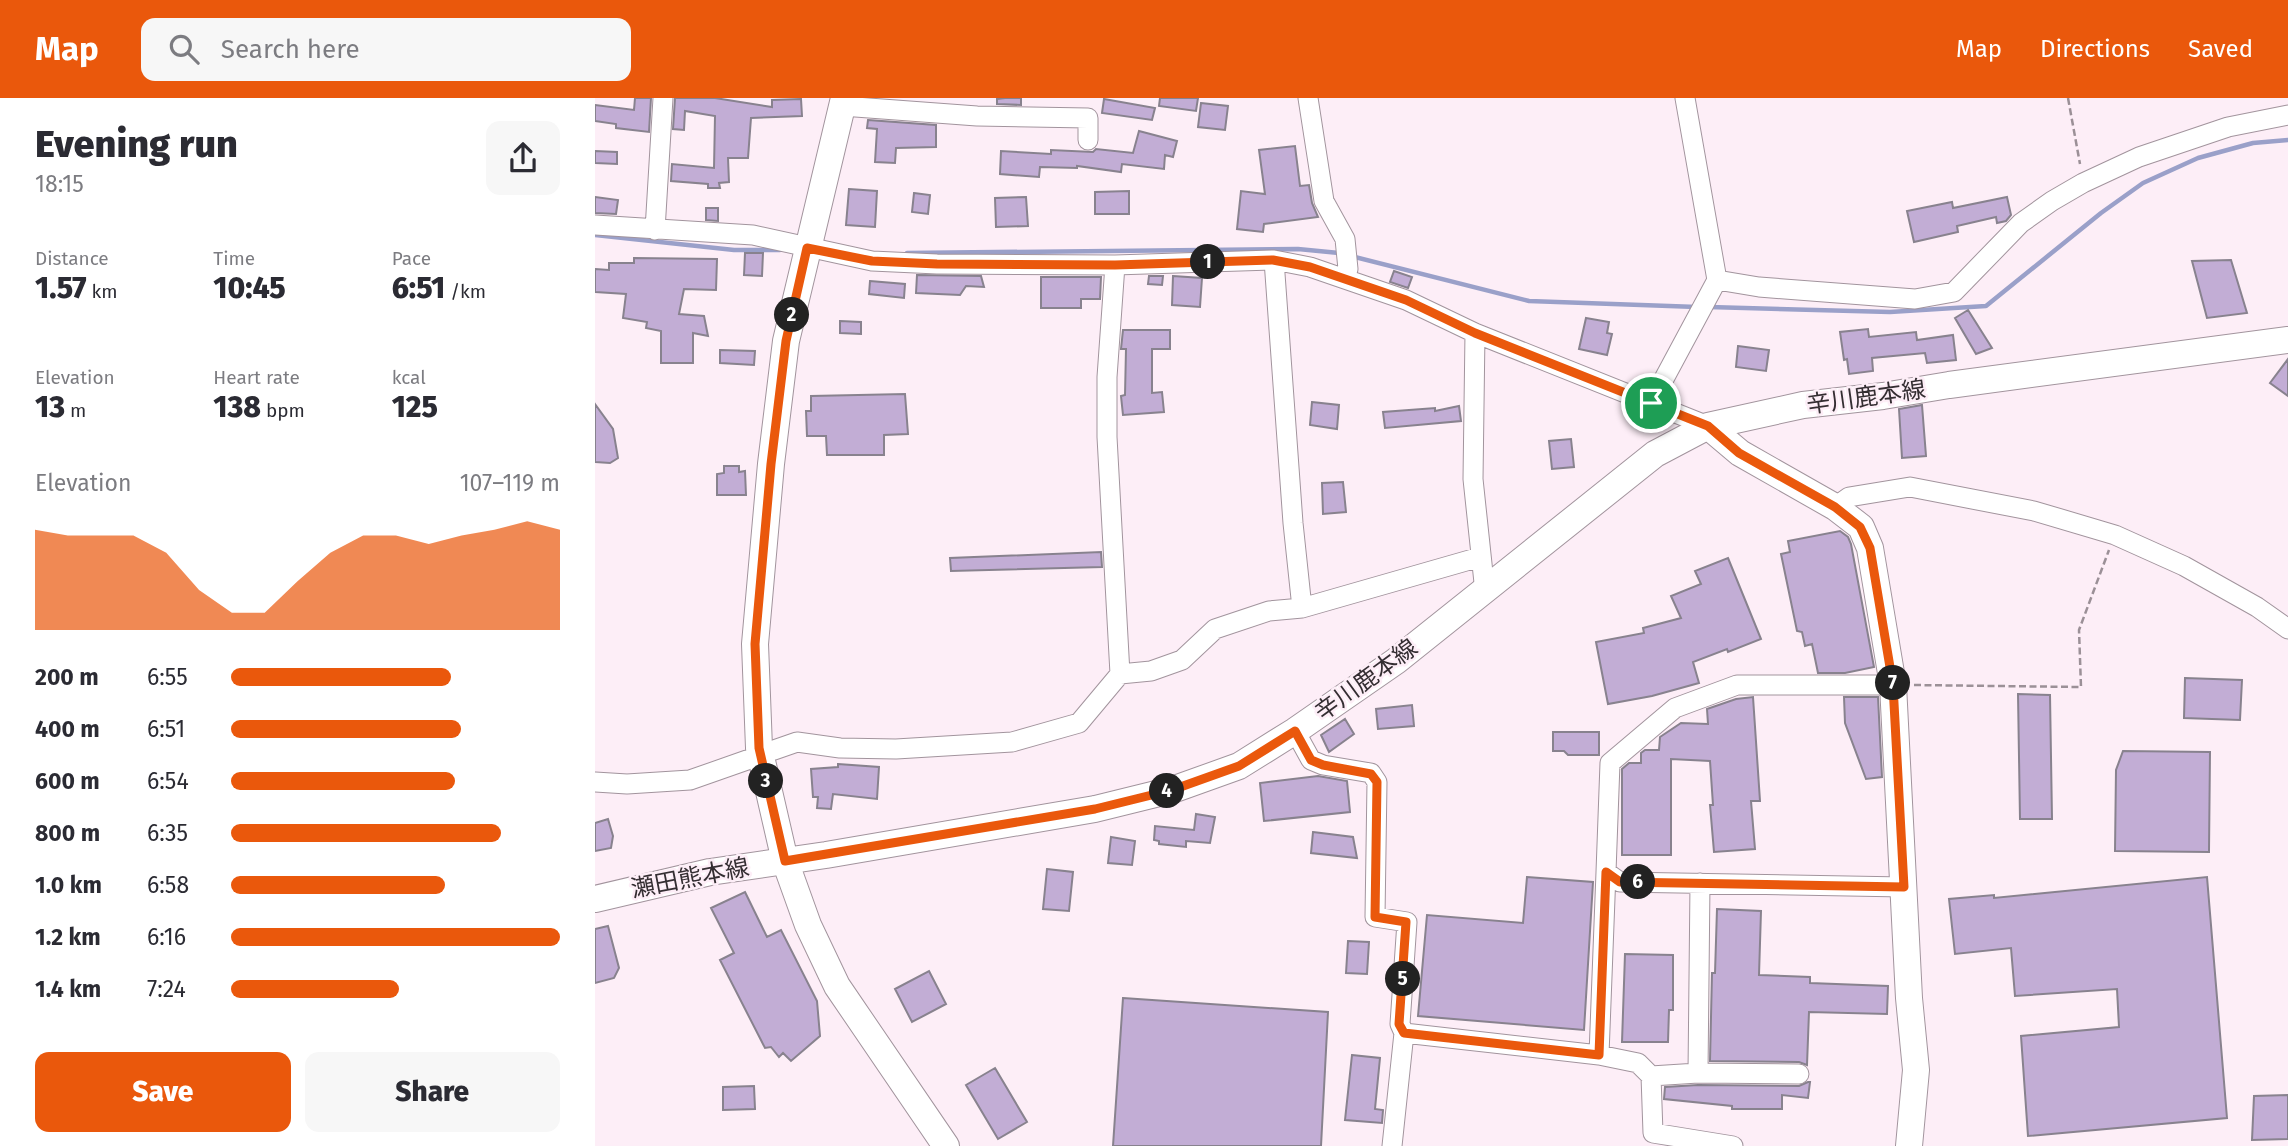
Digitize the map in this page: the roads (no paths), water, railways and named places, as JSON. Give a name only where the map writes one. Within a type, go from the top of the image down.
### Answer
[{"type":"main road","points":[[843,102],[786,341],[771,464],[755,644],[759,748],[785,861],[808,925],[837,986],[946,1146]]},
{"type":"main road","name":"辛川鹿本線","points":[[785,861],[1108,806],[1172,790],[1239,766],[1396,661],[1655,454],[1708,426],[1803,405],[2288,340]]},
{"type":"main road","points":[[1708,426],[1739,453],[1835,507],[1860,527],[1870,548],[1893,685],[1916,1070],[1909,1146]]},
{"type":"main road","name":"瀬田熊本線","points":[[595,899],[710,872],[785,861]]},
{"type":"street","points":[[655,230],[663,98]]},
{"type":"street","points":[[1308,98],[1324,201],[1345,239],[1348,269],[1345,278]]},
{"type":"street","points":[[1651,403],[1717,280],[1685,98]]},
{"type":"street","points":[[843,102],[977,116],[1088,118],[1088,140]]},
{"type":"street","points":[[1717,280],[1759,287],[1915,299],[1954,292],[2021,223],[2083,183],[2139,157],[2228,127],[2288,115]]},
{"type":"street","points":[[595,225],[753,235],[872,261],[1115,265],[1273,260],[1310,267],[1406,300],[1475,333],[1708,426]]},
{"type":"street","points":[[1273,260],[1301,608]]},
{"type":"street","points":[[774,750],[797,742],[840,748],[896,749],[1012,742],[1079,723],[1120,674],[1107,437],[1107,377],[1115,265]]},
{"type":"street","points":[[1475,333],[1473,479],[1485,592]]},
{"type":"street","points":[[1835,507],[1849,497],[1910,487],[2034,511],[2115,535],[2184,566],[2256,607],[2288,629]]},
{"type":"street","points":[[1120,674],[1151,671],[1182,660],[1215,629],[1269,611],[1301,608],[1480,557]]},
{"type":"street","points":[[1599,1055],[1610,763],[1675,708],[1737,685],[1893,685]]},
{"type":"street","points":[[1295,731],[1311,760],[1323,765],[1371,774],[1377,782],[1375,917],[1406,922],[1399,1024],[1404,1033],[1392,1146]]},
{"type":"street","points":[[595,782],[627,784],[690,780],[747,760]]},
{"type":"street","points":[[1606,872],[1620,882],[1904,887]]},
{"type":"street","points":[[1698,1073],[1700,883]]},
{"type":"street","points":[[1404,1033],[1599,1055],[1638,1063],[1651,1076],[1653,1133],[1733,1146]]},
{"type":"street","points":[[1651,1076],[1698,1073],[1800,1074]]},
{"type":"waterway","points":[[1709,307],[1890,312],[1986,306],[2101,213],[2143,183],[2198,158],[2253,143],[2288,140]]},
{"type":"waterway","points":[[595,235],[734,250],[780,250]]},
{"type":"waterway","points":[[907,253],[1298,249],[1339,253]]},
{"type":"waterway","points":[[1351,256],[1529,301],[1697,307]]}]
